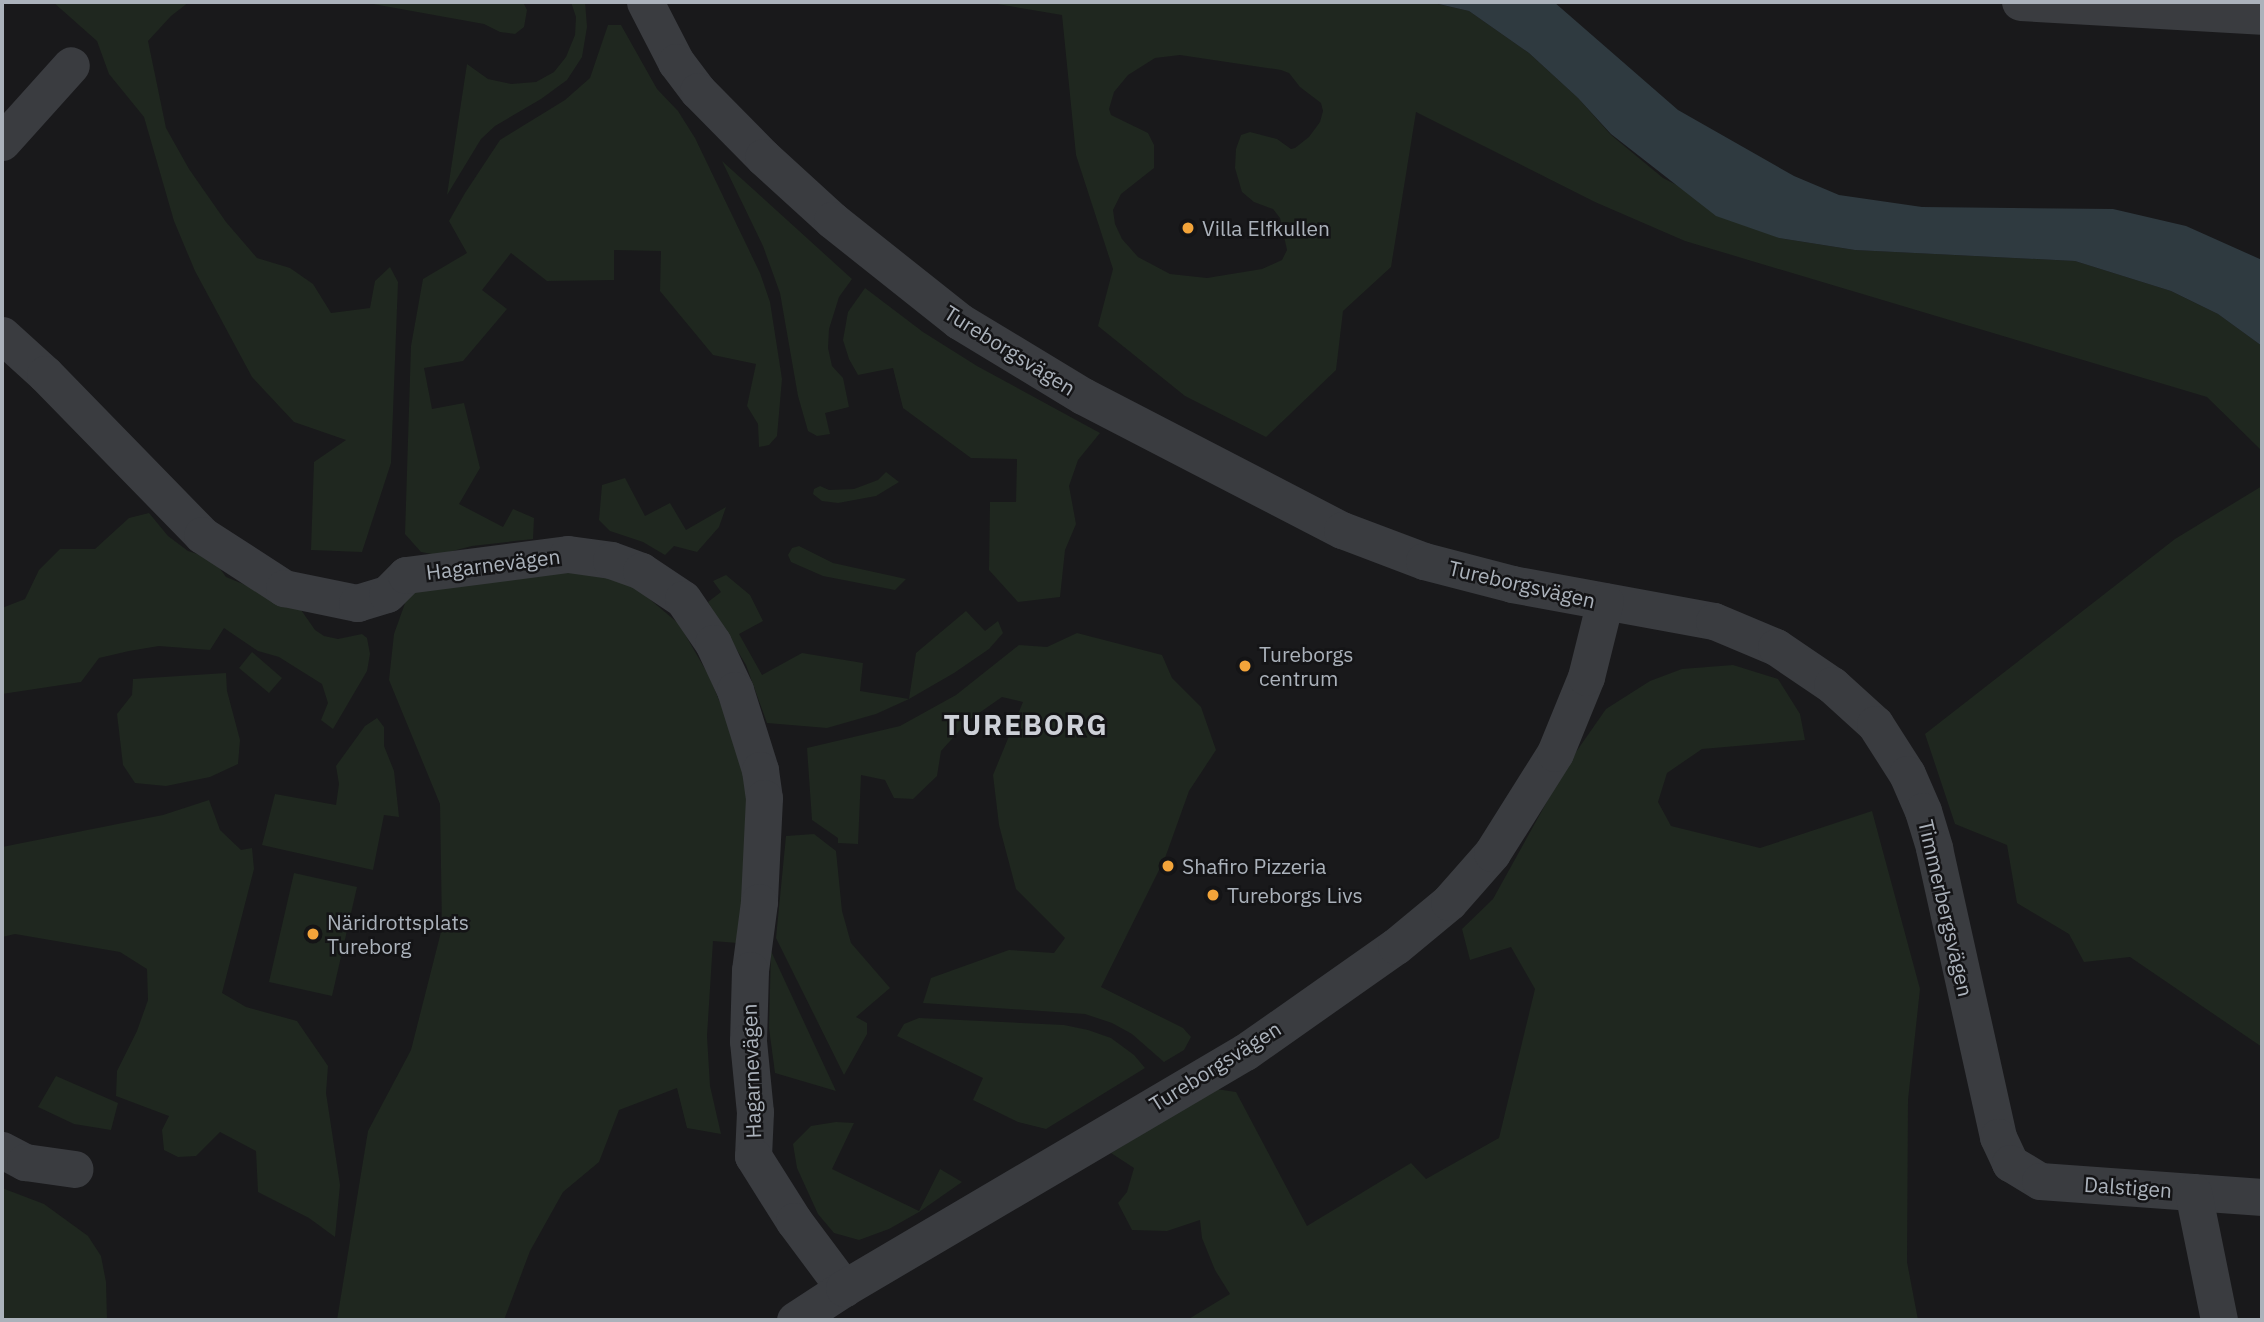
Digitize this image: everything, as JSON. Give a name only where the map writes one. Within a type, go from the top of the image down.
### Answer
[{"type":"street","name":"Tureborgsvägen","points":[[645,2],[676,62],[698,92],[763,157],[832,220],[959,321],[1083,396],[1342,530],[1424,561],[1513,584],[1605,601],[1586,677],[1555,753],[1492,853],[1449,902],[1396,946],[1245,1052],[844,1288],[795,1320]]},
{"type":"street","points":[[2021,2],[2262,16]]},
{"type":"street","points":[[2,142],[71,65]]},
{"type":"street","name":"Hagarnevägen","points":[[2,335],[45,374],[202,535],[284,588],[357,603],[387,594],[406,575],[568,554],[611,559],[641,571],[683,599],[713,643],[735,690],[760,770],[764,798],[759,902],[750,970],[748,1041],[755,1112],[753,1156],[794,1221],[844,1288]]},
{"type":"street","name":"Timmerbergsvägen","points":[[1605,601],[1714,621],[1776,647],[1832,685],[1875,724],[1907,774],[1934,848],[2003,1153]]},
{"type":"street","points":[[2,1150],[25,1162],[75,1169]]},
{"type":"street","name":"Dalstigen","points":[[2003,1153],[2010,1163],[2040,1181],[2262,1197]]},
{"type":"street","points":[[2193,1192],[2219,1320]]},
{"type":"shaded area","points":[[53,2],[189,2],[171,16],[148,41],[166,128],[189,169],[226,222],[257,258],[290,268],[313,284],[331,313],[370,308],[375,281],[390,267],[398,282],[391,463],[362,552],[311,550],[314,462],[346,440],[294,422],[252,377],[195,271],[174,221],[144,117],[109,74],[97,41]]},
{"type":"shaded area","points":[[362,2],[523,2],[527,10],[524,27],[515,34],[500,32],[484,24]]},
{"type":"shaded area","points":[[571,2],[585,2],[587,27],[582,57],[567,80],[495,126],[481,139],[447,195],[467,64],[488,79],[511,84],[536,82],[554,72],[566,57],[575,35],[576,17]]},
{"type":"shaded area","points":[[985,2],[1429,2],[1469,11],[1529,53],[1578,98],[1611,135],[1663,178],[1779,238],[1855,250],[2075,261],[2171,291],[2218,314],[2262,346],[2262,451],[2207,397],[1685,241],[1595,202],[1416,112],[1391,267],[1343,311],[1336,370],[1266,437],[1185,396],[1098,326],[1113,269],[1076,155],[1062,15]],"holes":[[[1180,55],[1289,73],[1300,87],[1321,103],[1323,111],[1320,122],[1309,137],[1291,149],[1277,139],[1250,132],[1241,135],[1236,149],[1235,168],[1242,192],[1254,202],[1273,209],[1280,218],[1287,250],[1282,260],[1262,269],[1207,278],[1170,274],[1138,257],[1122,239],[1115,224],[1113,210],[1121,194],[1154,168],[1154,145],[1148,133],[1111,115],[1109,109],[1114,92],[1128,75],[1155,58]]]},
{"type":"shaded area","points":[[1430,2],[1554,2],[1678,110],[1794,176],[1839,195],[1922,207],[2113,209],[2186,226],[2262,260],[2262,346],[2218,314],[2171,291],[2075,261],[1855,250],[1779,238],[1716,216],[1611,134],[1578,98],[1529,53],[1469,11]]},
{"type":"shaded area","points":[[608,25],[621,25],[657,89],[678,111],[695,138],[760,273],[770,302],[782,379],[777,436],[769,445],[759,447],[758,424],[747,406],[756,364],[713,355],[660,291],[661,251],[614,250],[614,280],[547,281],[511,253],[482,290],[507,309],[463,361],[424,368],[432,409],[464,403],[480,468],[459,504],[503,527],[513,509],[534,518],[533,539],[472,546],[437,555],[421,552],[405,534],[411,346],[423,279],[467,253],[449,221],[465,193],[500,140],[565,100],[590,78]]},
{"type":"shaded area","points":[[722,161],[852,279],[839,297],[829,329],[828,348],[832,366],[843,378],[849,407],[825,413],[830,434],[817,436],[808,431],[798,396],[780,293],[763,246]]},
{"type":"shaded area","points":[[865,288],[923,332],[977,366],[1100,433],[1078,460],[1069,486],[1076,524],[1065,550],[1060,597],[1018,602],[989,570],[990,502],[1016,502],[1017,459],[971,458],[903,408],[893,368],[858,375],[843,340],[848,312]]},
{"type":"shaded area","points":[[886,472],[899,482],[876,496],[838,503],[822,501],[813,494],[814,489],[820,486],[829,490],[854,489],[878,480]]},
{"type":"shaded area","points":[[625,478],[645,516],[670,503],[686,530],[726,507],[719,527],[697,552],[674,546],[665,555],[643,542],[610,531],[599,520],[602,485]]},
{"type":"shaded area","points":[[2262,486],[2262,1047],[2130,957],[2084,962],[2069,934],[2017,903],[2007,845],[1955,824],[1925,734],[2175,539]]},
{"type":"shaded area","points":[[149,513],[168,536],[188,551],[213,559],[226,577],[299,607],[315,630],[324,636],[338,639],[362,634],[367,638],[370,654],[367,671],[333,729],[321,720],[328,703],[322,684],[279,657],[258,651],[224,628],[210,650],[159,646],[129,651],[99,658],[81,682],[2,694],[2,608],[25,599],[39,570],[60,549],[95,549],[129,518]]},
{"type":"shaded area","points":[[799,546],[833,563],[906,579],[895,590],[823,576],[791,562],[788,555],[792,548]]},
{"type":"shaded area","points":[[559,565],[626,579],[679,624],[709,676],[734,736],[752,808],[738,943],[713,941],[707,1036],[710,1086],[721,1134],[687,1128],[677,1088],[619,1110],[599,1162],[563,1192],[530,1251],[504,1320],[337,1320],[368,1131],[411,1050],[442,928],[440,804],[389,680],[394,634],[409,592]]},
{"type":"shaded area","points":[[726,575],[750,595],[763,621],[739,634],[762,675],[802,653],[863,663],[860,691],[909,699],[876,714],[827,728],[767,723],[746,665],[708,602],[721,592],[713,581]]},
{"type":"shaded area","points":[[966,611],[985,631],[998,621],[1003,633],[989,649],[909,699],[916,653]]},
{"type":"shaded area","points":[[1077,633],[1162,655],[1172,678],[1201,707],[1216,750],[1189,791],[1165,858],[1101,987],[1183,1028],[1191,1037],[1184,1050],[1164,1062],[1132,1034],[1112,1023],[1085,1014],[923,1003],[931,978],[1009,950],[1054,953],[1065,938],[1016,889],[999,825],[993,775],[1023,702],[1002,697],[969,720],[941,751],[937,776],[913,799],[894,798],[885,780],[861,775],[858,844],[838,843],[838,838],[812,820],[807,748],[900,726],[956,695],[1019,645],[1047,647]]},
{"type":"shaded area","points":[[252,652],[282,678],[269,693],[239,668]]},
{"type":"shaded area","points":[[1733,665],[1778,679],[1800,714],[1805,740],[1702,749],[1667,773],[1658,802],[1671,826],[1760,848],[1872,811],[1920,989],[1908,1100],[1907,1262],[1918,1320],[1187,1320],[1230,1294],[1215,1270],[1202,1238],[1200,1220],[1167,1231],[1132,1230],[1118,1203],[1127,1192],[1134,1168],[1111,1153],[1216,1089],[1236,1092],[1307,1226],[1411,1163],[1426,1179],[1499,1138],[1535,989],[1511,947],[1470,960],[1462,929],[1493,899],[1569,762],[1606,709],[1650,681],[1682,669]]},
{"type":"shaded area","points":[[226,673],[227,691],[240,740],[238,764],[210,777],[166,786],[135,783],[123,765],[117,714],[132,695],[133,679]]},
{"type":"shaded area","points":[[377,718],[384,727],[384,746],[394,771],[399,817],[384,815],[373,870],[262,845],[275,794],[336,805],[339,784],[336,766],[365,726]]},
{"type":"shaded area","points":[[209,800],[220,830],[241,850],[252,848],[254,869],[222,993],[246,1007],[297,1021],[328,1066],[326,1093],[340,1185],[335,1237],[309,1218],[258,1192],[256,1151],[220,1132],[196,1156],[178,1157],[164,1150],[162,1130],[169,1116],[116,1096],[117,1071],[137,1031],[148,1000],[147,969],[120,952],[15,934],[2,937],[2,847],[163,815]]},
{"type":"shaded area","points":[[814,834],[836,851],[842,911],[851,943],[890,988],[856,1017],[867,1023],[867,1034],[844,1075],[776,938],[786,836]]},
{"type":"shaded area","name":"Näridrottsplats Tureborg","points":[[294,873],[357,887],[332,996],[269,982]]},
{"type":"shaded area","points":[[771,951],[836,1091],[775,1073],[769,1028]]},
{"type":"shaded area","points":[[919,1018],[1064,1025],[1088,1030],[1111,1038],[1134,1055],[1145,1068],[1046,1129],[1018,1122],[973,1100],[983,1078],[897,1036],[904,1024]]},
{"type":"shaded area","points":[[56,1076],[118,1103],[111,1130],[74,1124],[38,1107]]},
{"type":"shaded area","points":[[836,1122],[854,1123],[832,1169],[919,1211],[940,1169],[962,1182],[919,1212],[889,1229],[859,1240],[834,1233],[818,1214],[797,1168],[793,1144],[811,1126]]},
{"type":"shaded area","points":[[2,1188],[44,1204],[88,1236],[101,1256],[106,1282],[107,1320],[2,1320]]},
{"type":"place","name":"Villa Elfkullen","points":[[1188,228]]},
{"type":"place","name":"Tureborgs centrum","points":[[1245,666]]},
{"type":"place","name":"Shafiro Pizzeria","points":[[1168,866]]},
{"type":"place","name":"Tureborgs Livs","points":[[1213,895]]},
{"type":"place","name":"Näridrottsplats Tureborg","points":[[313,934]]},
{"type":"district","name":"TUREBORG","points":[[1026,725]]}]
